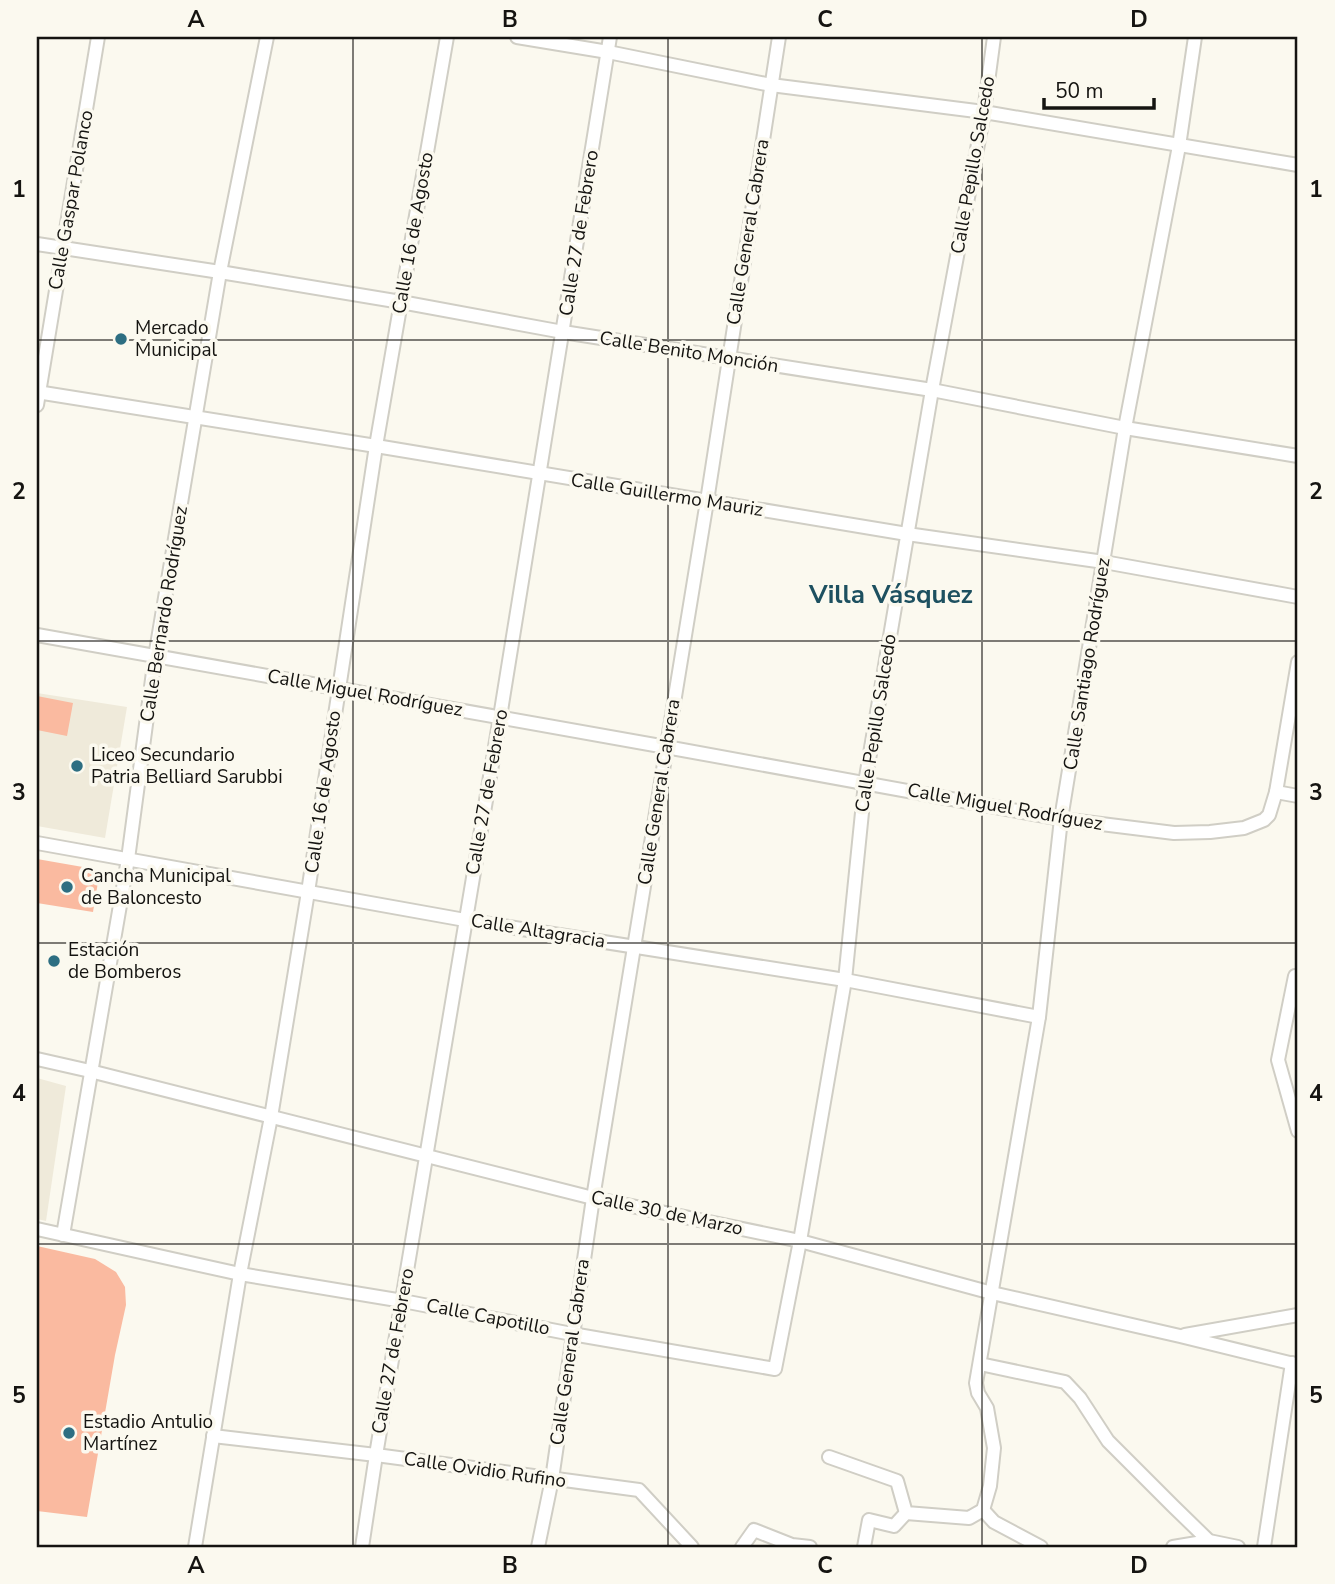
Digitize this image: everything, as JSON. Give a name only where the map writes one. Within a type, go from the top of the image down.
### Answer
[{"type":"street","name":"Calle Gaspar Polanco","points":[[38,397],[98,37]]},
{"type":"street","name":"Calle Bernardo Rodríguez","points":[[63,1234],[128,859],[155,657],[195,418],[220,272],[267,37]]},
{"type":"street","name":"Calle 16 de Agosto","points":[[195,1547],[240,1274],[271,1117],[376,446],[447,37]]},
{"type":"street","points":[[517,37],[608,52],[771,85],[984,112],[1298,165]]},
{"type":"street","name":"Calle 27 de Febrero","points":[[362,1547],[611,37]]},
{"type":"street","name":"Calle General Cabrera","points":[[538,1547],[552,1479],[593,1198],[707,501],[779,37]]},
{"type":"street","name":"Calle Pepillo Salcedo","points":[[775,1370],[845,980],[865,783],[932,390],[984,112],[994,37]]},
{"type":"street","name":"Calle Santiago Rodríguez","points":[[983,1510],[990,1486],[994,1448],[987,1408],[978,1393],[976,1382],[1039,1017],[1061,819],[1125,428],[1179,146],[1195,37]]},
{"type":"street","name":"Calle Benito Monción","points":[[37,244],[401,302],[563,332],[932,390],[1125,428],[1298,456]]},
{"type":"street","name":"Calle Guillermo Mauriz","points":[[38,397],[376,446],[907,534],[1104,562],[1298,597]]},
{"type":"street","name":"Calle Miguel Rodríguez","points":[[37,635],[1061,819],[1174,833],[1244,828],[1264,820],[1269,815],[1276,792]]},
{"type":"street","points":[[1298,662],[1276,792],[1298,796]]},
{"type":"street","name":"Calle Altagracia","points":[[37,843],[465,920],[845,980],[1039,1017]]},
{"type":"street","points":[[1295,976],[1278,1060],[1298,1131]]},
{"type":"street","name":"Calle 30 de Marzo","points":[[37,1059],[593,1198],[800,1241],[992,1293],[1295,1364]]},
{"type":"street","name":"Calle Capotillo","points":[[37,1228],[240,1274],[403,1301],[775,1370]]},
{"type":"street","points":[[1180,1336],[1298,1315]]},
{"type":"street","points":[[980,1364],[1065,1382],[1080,1398],[1108,1441],[1209,1541]]},
{"type":"street","points":[[1264,1547],[1295,1364]]},
{"type":"street","name":"Calle Ovidio Rufino","points":[[213,1436],[639,1490],[692,1547]]},
{"type":"street","points":[[829,1457],[897,1481],[906,1513]]},
{"type":"street","points":[[906,1513],[969,1518],[983,1510],[994,1522],[1041,1547]]},
{"type":"street","points":[[864,1547],[869,1520],[894,1526],[906,1513]]},
{"type":"street","points":[[742,1547],[754,1530],[792,1545],[810,1547]]},
{"type":"street","points":[[1173,1547],[1209,1541],[1238,1547]]},
{"type":"shaded area","name":"Liceo Secundario Patria Belliard Sarubbi","points":[[37,693],[127,707],[105,838],[37,826]]},
{"type":"shaded area","points":[[37,696],[73,703],[67,736],[37,730]]},
{"type":"shaded area","name":"Cancha Municipal de Baloncesto","points":[[37,859],[100,870],[93,912],[37,903]]},
{"type":"shaded area","points":[[37,1078],[66,1086],[46,1221],[37,1219]]},
{"type":"shaded area","name":"Estadio Antulio Martínez","points":[[37,1246],[95,1259],[116,1272],[125,1287],[126,1305],[87,1517],[37,1511]]},
{"type":"place","name":"Mercado Municipal","points":[[121,339]]},
{"type":"place","name":"Liceo Secundario Patria Belliard Sarubbi","points":[[77,766]]},
{"type":"place","name":"Cancha Municipal de Baloncesto","points":[[67,887]]},
{"type":"place","name":"Estación de Bomberos","points":[[54,961]]},
{"type":"place","name":"Estadio Antulio Martínez","points":[[69,1433]]},
{"type":"district","name":"Villa Vásquez","points":[[891,594]]}]
